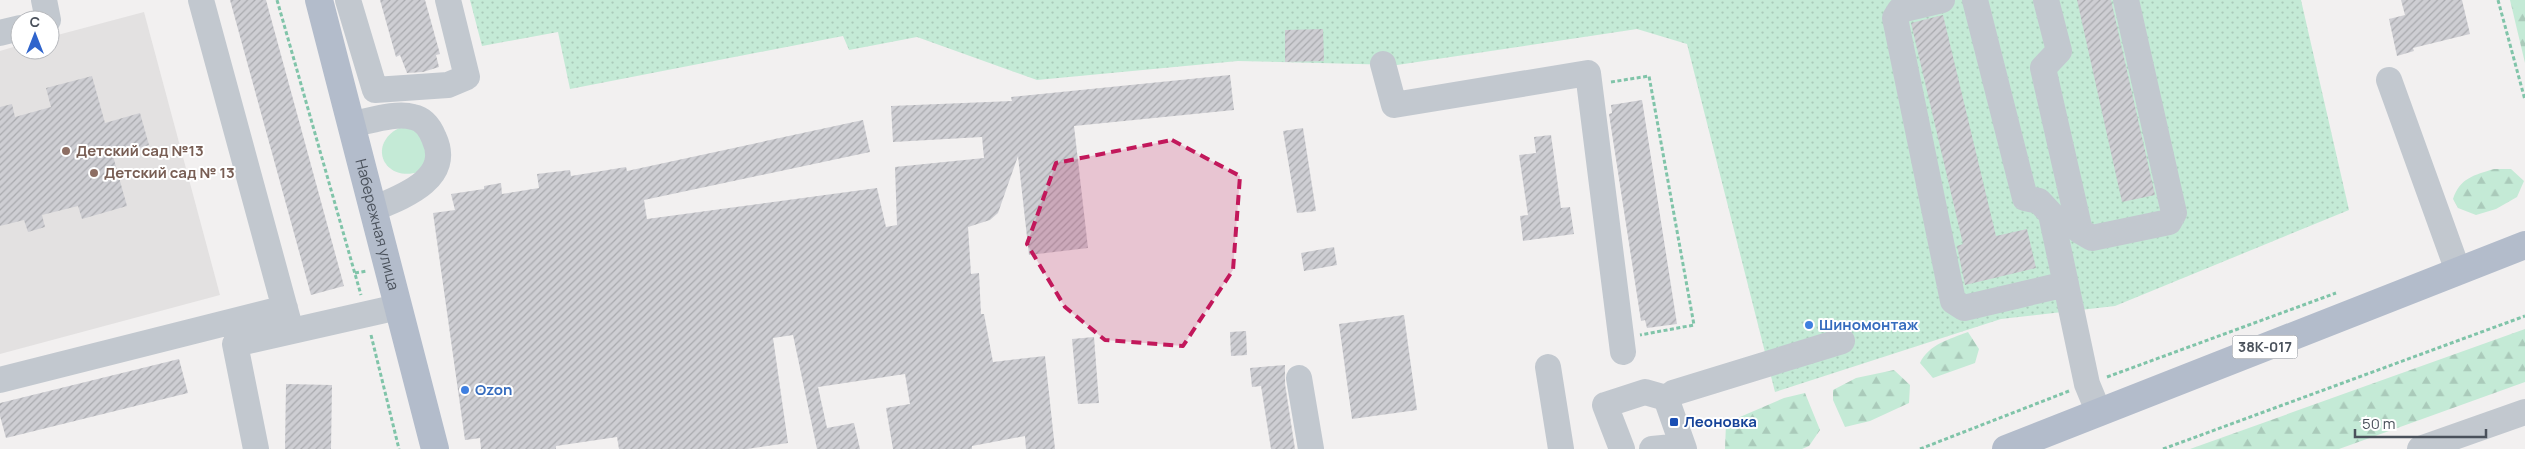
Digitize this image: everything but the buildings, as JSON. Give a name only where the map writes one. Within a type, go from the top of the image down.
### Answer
[{"type":"main road","name":"Набережная улица","points":[[319,0],[353,124],[435,449]]},
{"type":"main road","name":"38К-017","points":[[2006,449],[2525,245]]},
{"type":"street","points":[[201,0],[288,319]]},
{"type":"street","points":[[348,0],[382,119]]},
{"type":"street","points":[[375,90],[448,85],[467,77],[448,0]]},
{"type":"street","points":[[1942,0],[1900,10],[1895,18],[1953,301],[1964,308],[2066,284]]},
{"type":"street","points":[[1975,0],[2025,198],[2039,201],[2051,214],[2087,384],[2099,413]]},
{"type":"street","points":[[2046,0],[2059,51],[2043,68],[2080,231],[2092,238],[2169,222],[2174,213],[2126,0]]},
{"type":"street","points":[[1383,64],[1394,106],[1594,78],[1628,344]]},
{"type":"street","points":[[2389,80],[2458,271]]},
{"type":"street","points":[[353,124],[405,115],[422,120],[431,130],[436,142],[438,157],[433,172],[421,187],[373,209]]},
{"type":"street","points":[[0,380],[288,319],[366,314],[398,307]]},
{"type":"street","points":[[256,449],[235,344],[288,319]]},
{"type":"street","points":[[1666,398],[1673,392],[1842,341]]},
{"type":"street","points":[[1548,367],[1561,449]]},
{"type":"street","points":[[1299,378],[1311,449]]},
{"type":"street","points":[[1622,449],[1605,405],[1645,392],[1666,398]]},
{"type":"street","points":[[1652,449],[1683,447],[1666,398]]},
{"type":"street","points":[[2420,449],[2525,412]]},
{"type":"path","points":[[277,0],[366,314],[399,449]]},
{"type":"path","points":[[2498,0],[2525,100]]},
{"type":"path","points":[[1594,78],[1649,76],[1694,325],[1628,344]]},
{"type":"path","points":[[1920,449],[2087,384],[2339,292]]},
{"type":"path","points":[[2163,449],[2525,316]]},
{"type":"highlighted area","points":[[1172,140],[1240,176],[1233,270],[1183,346],[1105,340],[1065,307],[1027,244],[1056,163]]},
{"type":"shaded area","name":"Детский сад № 13","points":[[144,12],[220,295],[0,354],[0,51],[10,48],[10,60],[60,60],[60,34]]},
{"type":"green space","points":[[470,0],[2301,0],[2349,210],[2115,306],[2001,319],[1775,392],[1687,44],[1637,29],[1397,65],[1238,61],[1037,80],[917,37],[849,50],[843,36],[570,89],[558,32],[482,46]]},
{"type":"green space","points":[[2510,0],[2525,0],[2525,63]]},
{"type":"green space","points":[[404,126],[417,128],[431,153],[419,172],[406,174],[395,171],[388,166],[383,158],[382,150],[385,141],[392,132]]},
{"type":"green space","points":[[2494,169],[2511,169],[2524,181],[2517,197],[2496,209],[2476,215],[2458,208],[2453,199],[2460,186],[2469,178]]},
{"type":"green space","points":[[2525,329],[2525,382],[2339,449],[2190,449]]},
{"type":"green space","points":[[1968,332],[1979,349],[1975,363],[1933,378],[1920,363],[1924,357],[1941,343]]},
{"type":"green space","points":[[1894,370],[1910,385],[1909,403],[1870,421],[1845,427],[1833,400],[1833,390],[1856,378]]},
{"type":"green space","points":[[1805,393],[1820,430],[1809,446],[1802,449],[1725,449],[1726,423],[1784,398]]},
{"type":"place","name":"Детский сад №13","points":[[66,151]]},
{"type":"place","name":"Детский сад № 13","points":[[94,173]]},
{"type":"place","name":"Шиномонтаж","points":[[1809,325]]},
{"type":"place","name":"Ozon","points":[[465,390]]},
{"type":"place","name":"Леоновка","points":[[1674,422]]}]
